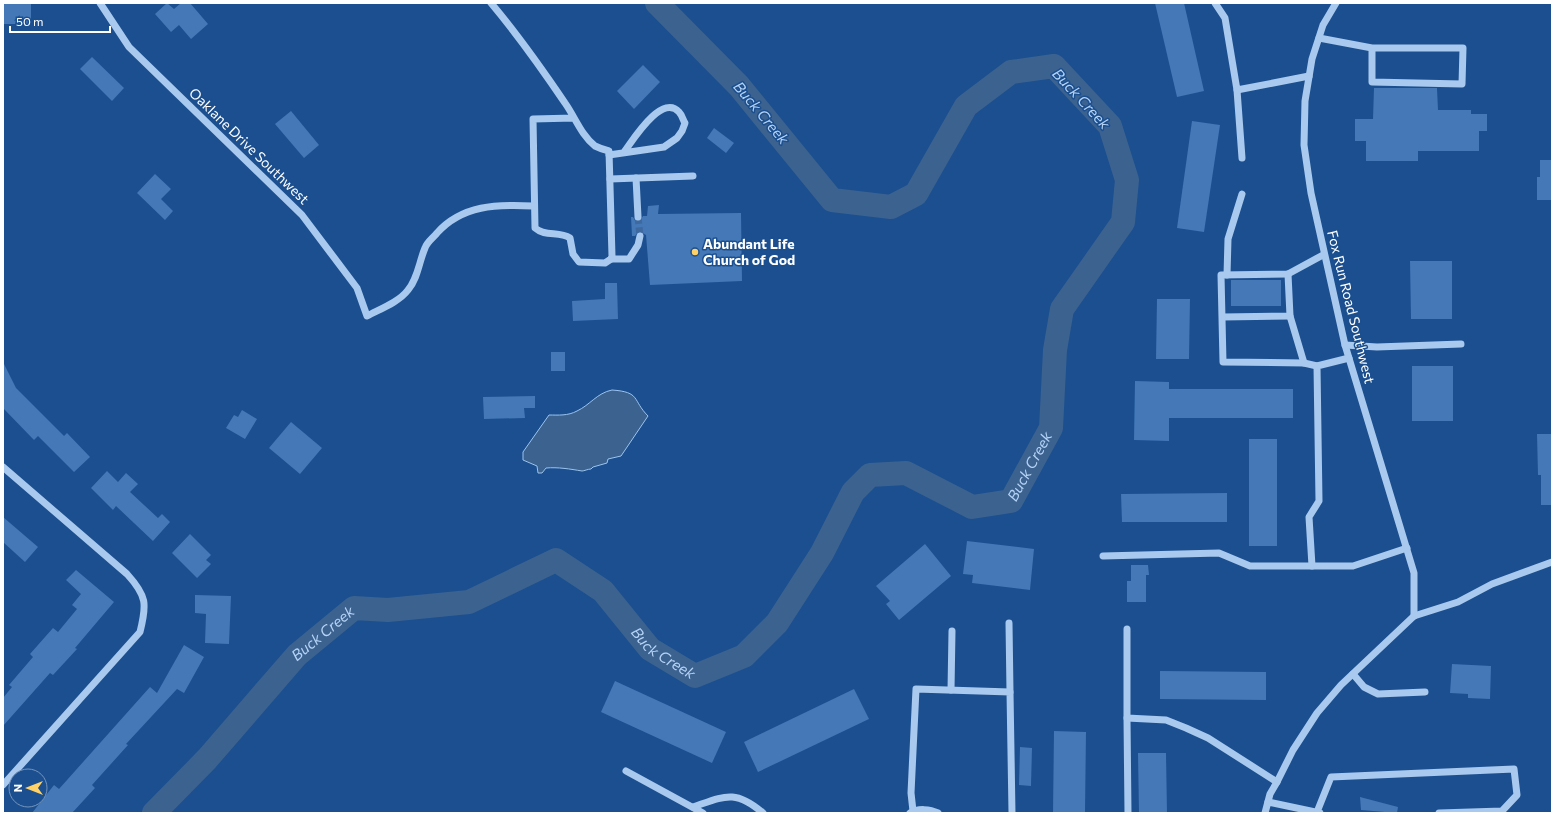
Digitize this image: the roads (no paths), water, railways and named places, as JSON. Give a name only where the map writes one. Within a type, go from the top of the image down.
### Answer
[{"type":"street","name":"Oaklane Drive Southwest","points":[[100,3],[129,47],[302,215],[358,288],[367,316],[395,301],[408,291],[417,275],[426,246],[447,222],[466,212],[502,205],[533,206]]},
{"type":"street","points":[[491,3],[522,41],[574,118],[595,146],[609,151],[611,259]]},
{"type":"street","points":[[1215,3],[1224,18],[1237,90],[1242,158]]},
{"type":"street","name":"Fox Run Road Southwest","points":[[1336,3],[1323,25],[1312,59],[1305,101],[1304,145],[1310,193],[1323,255],[1345,345],[1414,573],[1414,616]]},
{"type":"street","points":[[1319,38],[1372,48],[1463,48],[1462,84],[1372,82],[1372,48]]},
{"type":"street","points":[[1237,90],[1309,76]]},
{"type":"street","points":[[609,155],[664,147],[682,130],[685,123],[679,111],[670,107],[663,108],[655,114],[624,152]]},
{"type":"street","points":[[574,118],[533,119],[533,206],[535,228],[543,233],[566,236],[570,238],[573,254],[579,262],[605,263],[611,259],[629,259],[638,245],[640,236]]},
{"type":"street","points":[[610,179],[692,176]]},
{"type":"street","points":[[636,178],[638,216]]},
{"type":"street","points":[[1226,275],[1228,239],[1242,194]]},
{"type":"street","points":[[1323,255],[1288,274],[1221,275],[1223,362],[1304,363],[1317,366],[1349,358]]},
{"type":"street","points":[[1288,274],[1290,316],[1304,363]]},
{"type":"street","points":[[1222,317],[1290,316]]},
{"type":"street","points":[[1345,345],[1377,347],[1461,344]]},
{"type":"street","points":[[1312,566],[1309,517],[1318,501],[1317,366]]},
{"type":"street","points":[[3,467],[127,574],[139,588],[145,610],[140,632],[3,785]]},
{"type":"street","points":[[1103,556],[1219,553],[1250,566],[1353,566],[1407,548]]},
{"type":"street","points":[[1265,813],[1268,802],[1293,750],[1317,713],[1353,674],[1414,616],[1458,602],[1492,584],[1552,562]]},
{"type":"street","points":[[1009,623],[1012,813]]},
{"type":"street","points":[[1127,629],[1128,813]]},
{"type":"street","points":[[951,690],[952,631]]},
{"type":"street","points":[[1353,674],[1364,686],[1378,694],[1425,692]]},
{"type":"street","points":[[938,813],[927,809],[911,812],[916,689],[1010,692]]},
{"type":"street","points":[[1127,718],[1166,720],[1186,728],[1208,738],[1277,782]]},
{"type":"street","points":[[1268,802],[1319,813],[1331,777],[1514,769],[1517,795],[1502,811],[1439,813]]},
{"type":"street","points":[[626,771],[703,813]]},
{"type":"street","points":[[693,807],[720,797],[734,796],[749,802],[763,813]]},
{"type":"water","points":[[612,390],[621,391],[632,395],[648,416],[621,456],[608,459],[607,463],[583,471],[564,468],[546,468],[542,473],[538,473],[537,466],[523,460],[523,452],[549,415],[574,413],[598,396]]},
{"type":"waterway","name":"Buck Creek","points":[[154,813],[207,759],[297,655],[354,608],[388,610],[469,602],[556,560],[603,591],[650,649],[695,676],[744,656],[777,623],[822,553],[853,492],[870,475],[906,473],[972,507],[1011,501],[1051,428],[1055,350],[1062,309],[1123,222],[1127,180],[1110,126],[1054,66],[1011,72],[966,106],[916,194],[891,207],[832,200],[739,86],[657,3]]},
{"type":"tunnel","points":[[638,217],[640,236]]},
{"type":"place","name":"Abundant Life Church of God","points":[[695,252]]}]
